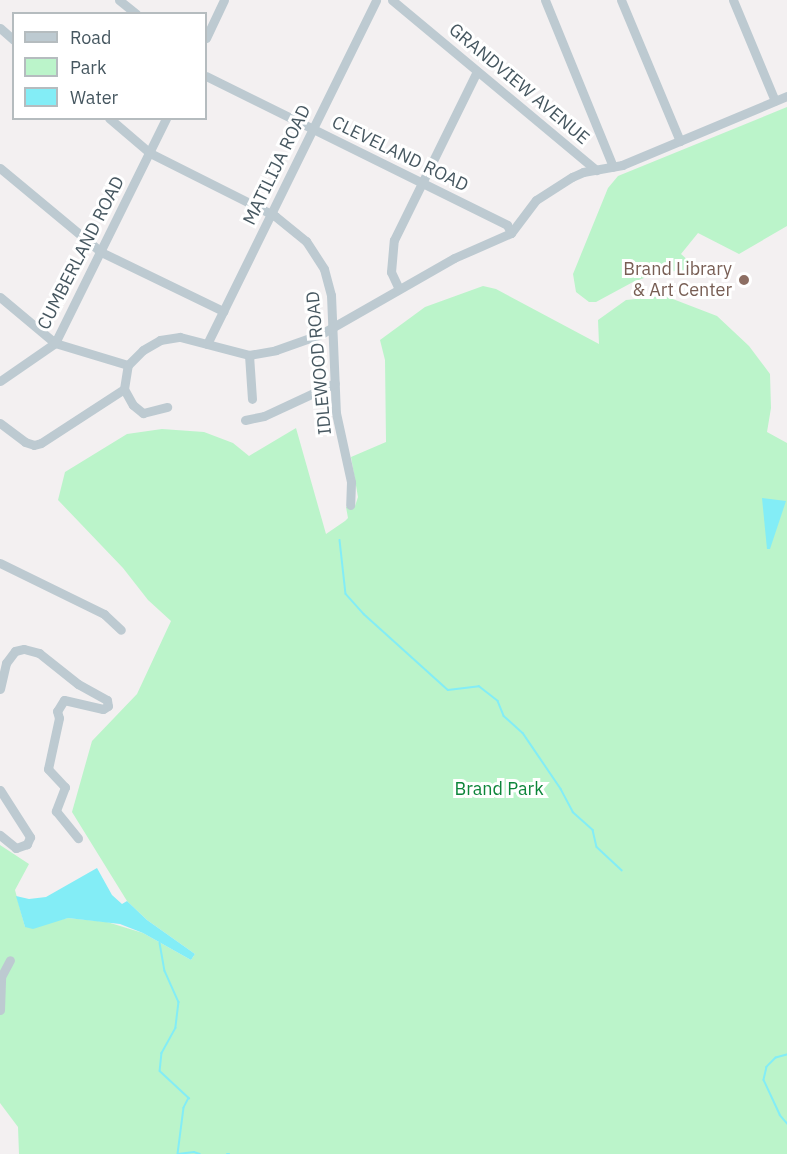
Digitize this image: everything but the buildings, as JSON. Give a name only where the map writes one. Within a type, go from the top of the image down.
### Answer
[{"type":"street","points":[[120,0],[134,12]]},
{"type":"street","points":[[207,36],[224,0]]},
{"type":"street","name":"MATILIJA ROAD","points":[[207,344],[376,0]]},
{"type":"street","name":"GRANDVIEW AVENUE","points":[[392,0],[596,170]]},
{"type":"street","points":[[545,0],[613,167]]},
{"type":"street","points":[[621,0],[680,141]]},
{"type":"street","points":[[733,0],[775,101]]},
{"type":"street","points":[[0,28],[12,38]]},
{"type":"street","points":[[399,289],[391,272],[394,240],[477,71]]},
{"type":"street","name":"CLEVELAND ROAD","points":[[207,76],[507,225],[511,233]]},
{"type":"street","points":[[167,408],[143,413],[133,405],[124,389],[128,365],[143,350],[160,340],[180,337],[249,355],[276,350],[332,329],[454,258],[511,233],[536,200],[572,177],[613,167],[787,96]]},
{"type":"street","name":"IDLEWOOD ROAD","points":[[111,120],[150,153],[272,213],[306,241],[324,269],[331,295],[336,413],[351,482],[350,505]]},
{"type":"street","name":"CUMBERLAND ROAD","points":[[0,381],[55,343],[165,120]]},
{"type":"street","points":[[0,168],[100,252],[223,311]]},
{"type":"street","points":[[0,297],[55,343],[128,365]]},
{"type":"street","points":[[249,355],[252,399]]},
{"type":"street","points":[[245,420],[264,416],[335,383]]},
{"type":"street","points":[[0,423],[25,442],[34,445],[41,443],[124,389]]},
{"type":"street","points":[[0,563],[104,614],[121,630]]},
{"type":"street","points":[[0,689],[6,663],[15,651],[24,649],[39,653],[78,684],[107,700],[108,706],[103,709],[64,700],[57,711],[59,718],[48,769],[65,787],[56,812],[78,838]]},
{"type":"street","points":[[0,790],[30,837],[27,844],[16,848],[0,835]]},
{"type":"street","points":[[0,1010],[1,977],[10,960]]},
{"type":"green space","points":[[787,107],[787,226],[739,254],[698,233],[681,254],[691,263],[693,270],[661,272],[633,282],[596,302],[589,302],[576,292],[573,274],[608,188],[618,176]]},
{"type":"green space","name":"Brand Park","points":[[483,286],[496,289],[599,344],[598,320],[626,300],[665,296],[717,316],[749,346],[770,374],[771,408],[767,432],[787,443],[787,1154],[19,1154],[18,1127],[0,1103],[0,845],[29,864],[15,890],[25,927],[68,918],[107,922],[143,933],[191,960],[195,954],[147,920],[127,901],[72,812],[92,741],[137,694],[171,621],[148,600],[123,568],[58,500],[65,472],[127,434],[162,429],[204,432],[233,443],[249,456],[296,428],[326,534],[348,518],[346,507],[355,506],[358,497],[351,457],[386,442],[385,360],[380,340],[425,307]]},
{"type":"water","points":[[762,498],[786,501],[770,549],[767,549]]},
{"type":"water","points":[[97,868],[112,895],[122,904],[127,901],[147,920],[195,954],[191,960],[143,933],[120,924],[68,918],[33,929],[25,927],[16,896],[29,899],[46,897]]},
{"type":"waterway","points":[[340,540],[346,594],[364,614],[448,690],[479,686],[498,701],[504,716],[523,733],[561,789],[573,812],[593,830],[597,847],[622,870]]},
{"type":"waterway","points":[[160,943],[165,971],[179,1002],[176,1028],[162,1053],[160,1071],[189,1098],[184,1108],[178,1154],[194,1152],[200,1154]]},
{"type":"waterway","points":[[787,1055],[776,1058],[767,1067],[764,1080],[780,1115],[787,1123]]},
{"type":"place","name":"Brand Library & Art Center","points":[[744,280]]}]
